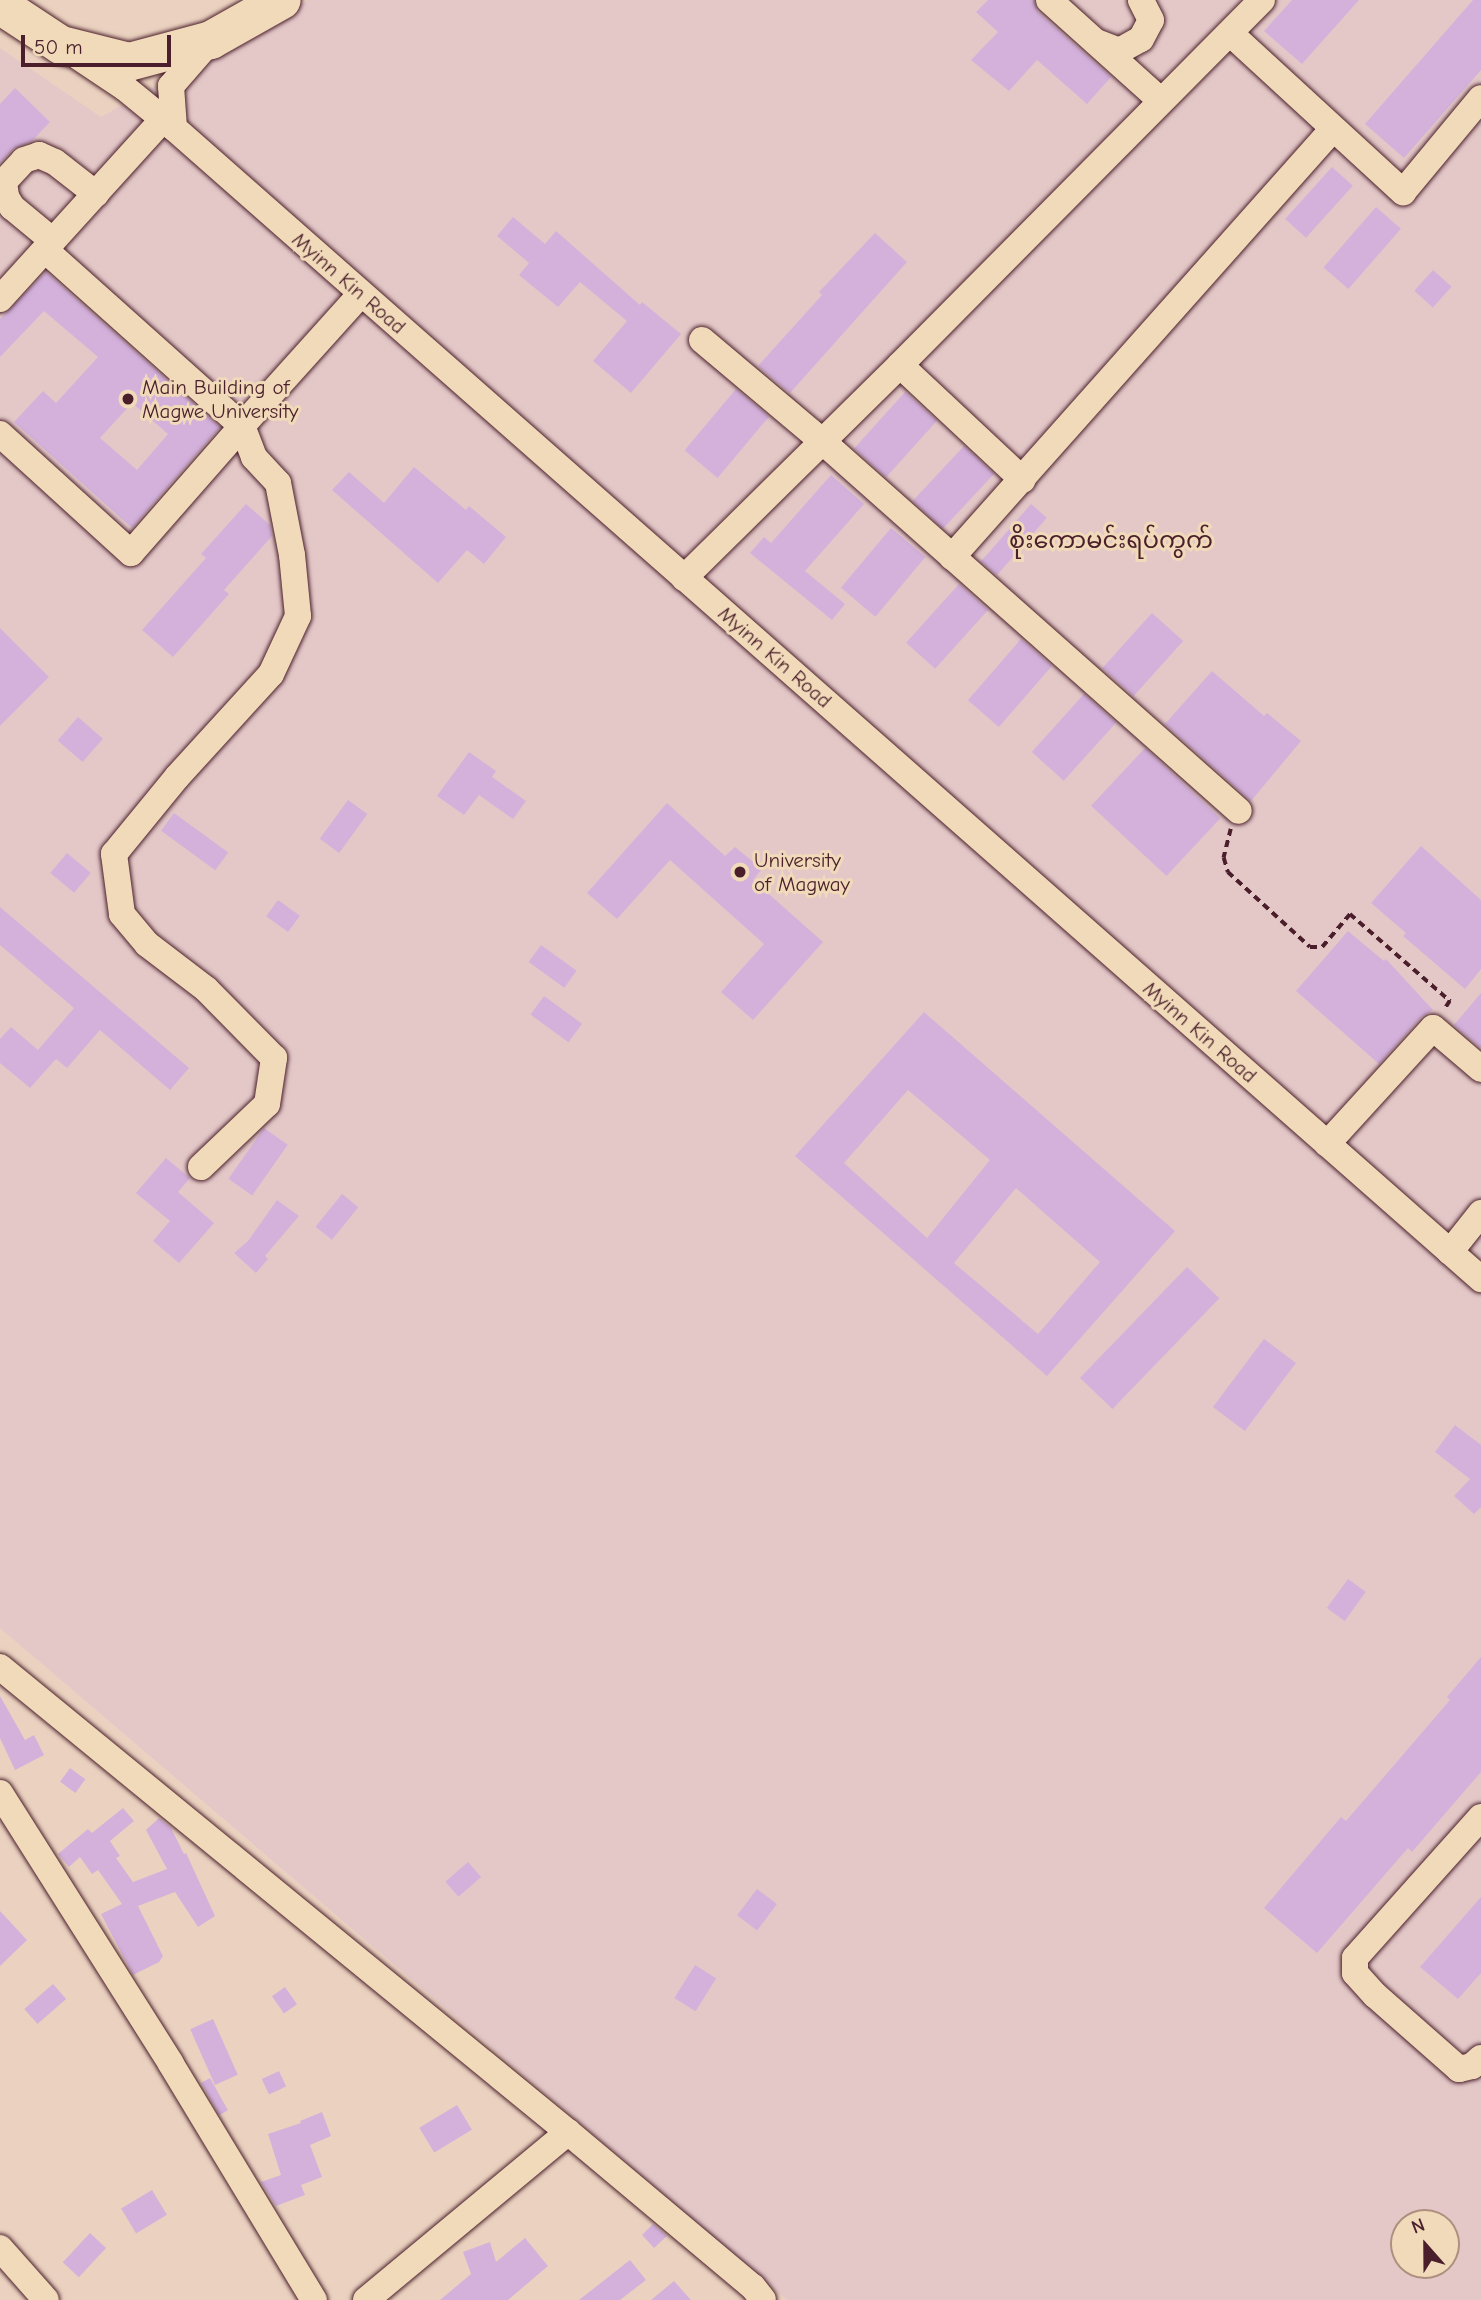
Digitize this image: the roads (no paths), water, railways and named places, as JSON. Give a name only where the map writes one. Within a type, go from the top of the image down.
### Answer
[{"type":"highway","points":[[0,5],[61,46],[129,62],[211,40],[282,0]]},
{"type":"street","points":[[1049,0],[1160,100]]},
{"type":"street","points":[[1094,41],[1119,51],[1141,39],[1151,20],[1141,0]]},
{"type":"street","points":[[684,578],[900,365],[1160,100],[1231,34],[1262,0]]},
{"type":"street","points":[[1231,34],[1332,130],[1403,192],[1481,98]]},
{"type":"street","points":[[0,299],[96,194],[168,124],[172,86],[211,40]]},
{"type":"street","name":"Myinn Kin Road","points":[[61,46],[125,88],[168,124],[1481,1279]]},
{"type":"street","points":[[952,556],[1023,480],[1332,130]]},
{"type":"street","points":[[96,194],[55,162],[38,155],[24,159],[2,184],[12,207],[49,246],[242,426],[254,457],[278,483],[292,555],[298,616],[271,674],[177,777],[114,854],[122,914],[146,944],[206,989],[274,1058],[267,1104],[201,1167]]},
{"type":"street","points":[[0,434],[131,553],[361,294]]},
{"type":"street","points":[[702,340],[822,441],[1239,811]]},
{"type":"street","points":[[900,365],[1023,480]]},
{"type":"street","points":[[1327,1144],[1433,1028],[1481,1069]]},
{"type":"street","points":[[1450,1252],[1481,1213]]},
{"type":"street","points":[[2,1671],[568,2132],[752,2296]]},
{"type":"street","points":[[0,1793],[164,2052],[314,2300]]},
{"type":"street","points":[[1481,1816],[1355,1958],[1355,1973],[1375,1995],[1459,2069],[1472,2066],[1481,2059]]},
{"type":"street","points":[[366,2300],[568,2132]]},
{"type":"street","points":[[0,2248],[9,2277],[46,2300]]},
{"type":"place","name":"Main Building of Magwe University","points":[[128,399]]},
{"type":"place","name":"University of Magway","points":[[740,872]]},
{"type":"district","name":"စိုးကောမင်းရပ်ကွက်","points":[[1111,541]]}]
